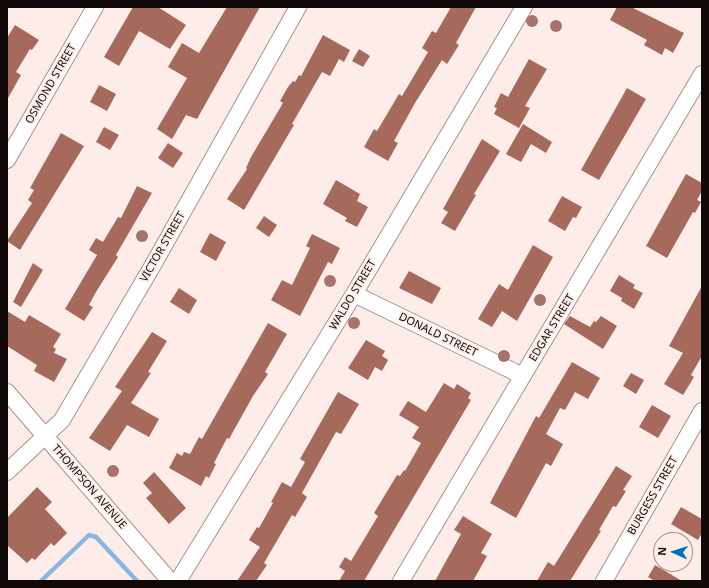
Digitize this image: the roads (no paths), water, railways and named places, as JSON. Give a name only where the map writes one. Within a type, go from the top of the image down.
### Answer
[{"type":"street","name":"OSMOND STREET","points":[[7,160],[95,7]]},
{"type":"street","name":"VICTOR STREET","points":[[7,472],[62,420],[153,265],[298,7]]},
{"type":"street","name":"WALDO STREET","points":[[178,581],[354,294],[524,7]]},
{"type":"street","name":"EDGAR STREET","points":[[401,581],[702,74]]},
{"type":"street","name":"DONALD STREET","points":[[354,294],[523,376]]},
{"type":"street","name":"THOMPSON AVENUE","points":[[7,392],[170,581]]},
{"type":"street","name":"BURGESS STREET","points":[[604,581],[702,411]]},
{"type":"waterway","points":[[41,581],[89,535],[96,537],[137,581]]}]
